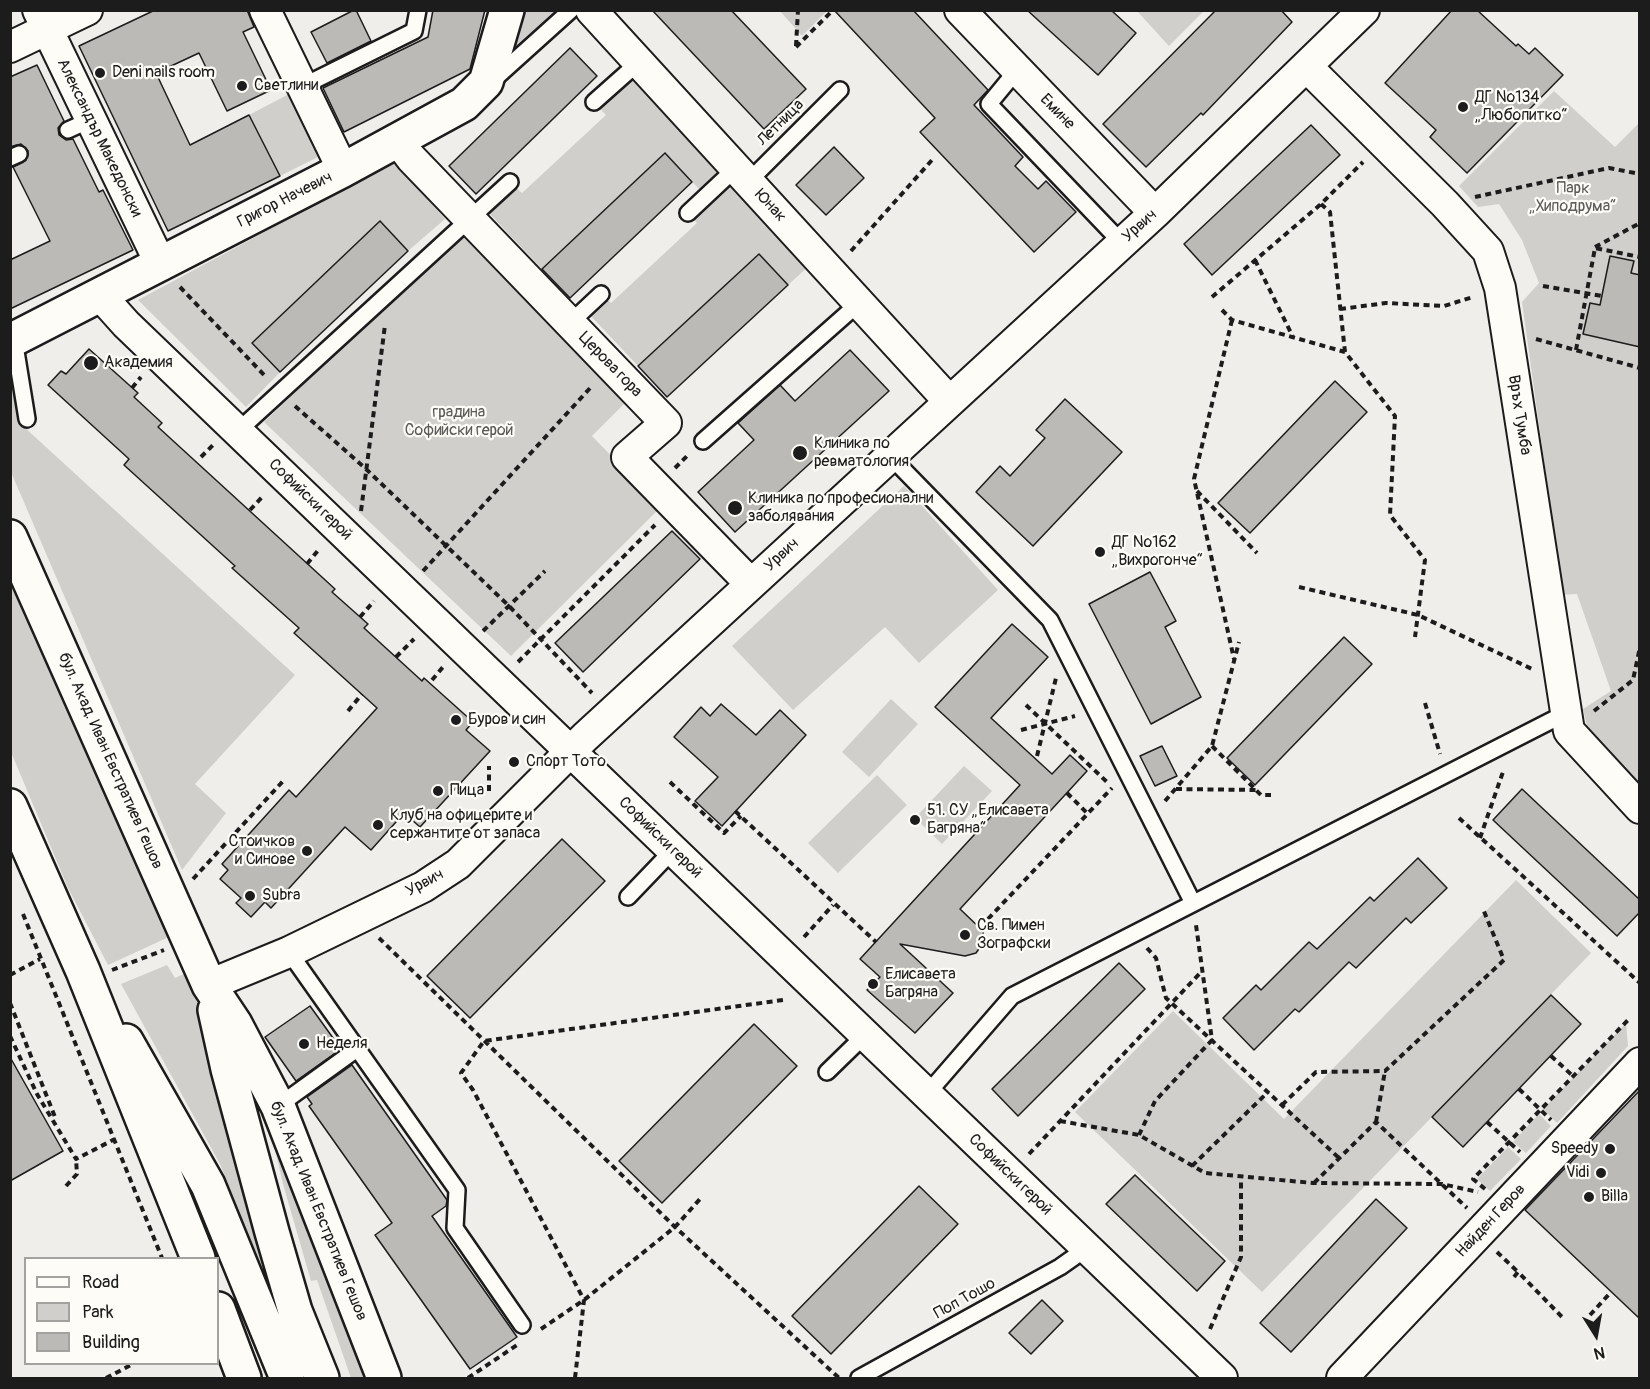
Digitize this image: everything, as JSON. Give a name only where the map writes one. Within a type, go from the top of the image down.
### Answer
[{"type":"main road","name":"Григор Начевич","points":[[12,340],[343,170],[464,104],[478,92],[491,70],[507,10]]},
{"type":"main road","name":"бул. Акад. Иван Евстратиев Гешов","points":[[10,537],[209,985],[235,1024],[278,1106],[384,1378]]},
{"type":"main road","points":[[10,806],[97,971],[150,1079],[208,1185],[287,1378]]},
{"type":"main road","points":[[97,971],[198,1257]]},
{"type":"main road","name":"бул. Акад. Иван Евстратиев Гешов","points":[[209,985],[228,1069],[272,1232],[295,1311],[322,1378]]},
{"type":"main road","points":[[219,1312],[244,1378]]},
{"type":"street","points":[[10,47],[42,20],[87,10]]},
{"type":"street","points":[[265,10],[343,170]]},
{"type":"street","name":"Юнак","points":[[591,10],[949,401]]},
{"type":"street","name":"Емине","points":[[960,10],[1155,213]]},
{"type":"street","name":"Урвич","points":[[209,985],[289,951],[423,886],[458,864],[571,752],[1155,213],[1307,67],[1360,12]]},
{"type":"street","name":"Александър Македонски","points":[[42,20],[79,125],[161,265]]},
{"type":"street","name":"Връх Тумба","points":[[1307,67],[1488,251],[1500,288],[1568,722]]},
{"type":"street","name":"Церова гора","points":[[398,141],[411,158],[666,423],[627,457],[751,584]]},
{"type":"street","name":"Софийски герой","points":[[100,295],[227,436],[571,752],[1222,1378]]},
{"type":"street","points":[[1568,722],[1640,808]]},
{"type":"street","name":"Найден Геров","points":[[1342,1378],[1640,1063]]},
{"type":"lane","points":[[303,86],[414,31],[418,10]]},
{"type":"lane","points":[[478,92],[504,74],[571,10]]},
{"type":"lane","points":[[594,102],[639,62]]},
{"type":"lane","points":[[1017,70],[989,104],[1121,242]]},
{"type":"lane","name":"Летница","points":[[688,213],[742,175],[840,90]]},
{"type":"lane","points":[[227,436],[279,392],[510,182]]},
{"type":"lane","points":[[570,323],[601,294]]},
{"type":"lane","points":[[703,441],[859,303]]},
{"type":"lane","points":[[12,340],[27,418]]},
{"type":"lane","points":[[890,456],[1050,620],[1193,903]]},
{"type":"lane","points":[[927,1094],[1012,996],[1514,740],[1568,722]]},
{"type":"lane","points":[[628,897],[673,850]]},
{"type":"lane","points":[[289,951],[457,1190],[454,1228],[522,1325]]},
{"type":"lane","points":[[827,1072],[865,1035]]},
{"type":"lane","points":[[278,1106],[357,1049]]},
{"type":"lane","name":"Поп Тошо","points":[[859,1378],[1060,1267],[1087,1248]]},
{"type":"path","points":[[798,10],[796,47],[833,10]]},
{"type":"path","points":[[1212,297],[1321,204],[1383,143]]},
{"type":"path","points":[[832,273],[932,160]]},
{"type":"path","points":[[1444,204],[1581,172],[1608,168],[1640,174]]},
{"type":"path","points":[[1321,204],[1329,212],[1346,352],[1395,416],[1390,515],[1425,560],[1415,637]]},
{"type":"path","points":[[1576,350],[1595,248],[1640,223]]},
{"type":"path","points":[[1595,248],[1640,257]]},
{"type":"path","points":[[1255,260],[1294,338]]},
{"type":"path","points":[[161,265],[279,392],[365,468],[509,606],[592,693]]},
{"type":"path","points":[[1544,286],[1602,296]]},
{"type":"path","points":[[1340,309],[1386,303],[1444,306],[1500,288]]},
{"type":"path","points":[[361,513],[389,291]]},
{"type":"path","points":[[1222,310],[1232,320],[1346,352]]},
{"type":"path","points":[[1232,320],[1194,479],[1234,659]]},
{"type":"path","points":[[1506,330],[1640,368]]},
{"type":"path","points":[[416,578],[611,365]]},
{"type":"path","points":[[201,457],[227,436]]},
{"type":"path","points":[[512,668],[541,640],[665,496],[703,441]]},
{"type":"path","points":[[1196,490],[1257,553]]},
{"type":"path","points":[[250,510],[267,492]]},
{"type":"path","points":[[307,564],[322,546]]},
{"type":"path","points":[[478,636],[544,571]]},
{"type":"path","points":[[1299,587],[1418,615],[1561,683]]},
{"type":"path","points":[[360,617],[376,599]]},
{"type":"path","points":[[396,657],[415,638]]},
{"type":"path","points":[[1150,816],[1212,746],[1239,642]]},
{"type":"path","points":[[1568,722],[1633,680],[1640,647]]},
{"type":"path","points":[[432,680],[444,666]]},
{"type":"path","points":[[1037,756],[1057,677]]},
{"type":"path","points":[[1633,680],[1640,682]]},
{"type":"path","points":[[348,711],[362,694]]},
{"type":"path","points":[[1425,703],[1446,775]]},
{"type":"path","points":[[988,919],[1113,788],[1026,705]]},
{"type":"path","points":[[1021,730],[1076,716]]},
{"type":"path","points":[[1480,838],[1514,740]]},
{"type":"path","points":[[1212,746],[1261,795],[1271,795]]},
{"type":"path","points":[[192,880],[284,780]]},
{"type":"path","points":[[670,782],[724,833],[741,816]]},
{"type":"path","points":[[1176,789],[1256,790]]},
{"type":"path","points":[[1067,793],[1089,815]]},
{"type":"path","points":[[735,811],[833,905],[876,942]]},
{"type":"path","points":[[1459,818],[1640,983]]},
{"type":"path","points":[[1193,903],[1212,1040]]},
{"type":"path","points":[[807,934],[833,905]]},
{"type":"path","points":[[20,906],[162,1257]]},
{"type":"path","points":[[1313,1183],[1376,1122],[1385,1071],[1504,960],[1483,909]]},
{"type":"path","points":[[1134,934],[1156,958],[1166,998],[1340,1158]]},
{"type":"path","points":[[378,938],[675,1227],[839,1378]]},
{"type":"path","points":[[97,971],[173,946]]},
{"type":"path","points":[[10,975],[40,959]]},
{"type":"path","points":[[1028,1154],[1202,971]]},
{"type":"path","points":[[575,1378],[584,1300],[473,1090],[461,1073],[484,1041],[783,1000]]},
{"type":"path","points":[[10,1003],[58,1126],[76,1159],[77,1174],[66,1186]]},
{"type":"path","points":[[1492,1195],[1473,1179],[1629,1019]]},
{"type":"path","points":[[10,1035],[35,1095],[58,1126]]},
{"type":"path","points":[[1139,1135],[1155,1101],[1212,1040]]},
{"type":"path","points":[[1551,1056],[1573,1076]]},
{"type":"path","points":[[1282,1105],[1316,1072],[1385,1071]]},
{"type":"path","points":[[1519,1089],[1557,1126]]},
{"type":"path","points":[[1192,1166],[1268,1092]]},
{"type":"path","points":[[1060,1121],[1139,1135],[1205,1173],[1313,1183],[1442,1185],[1483,1193]]},
{"type":"path","points":[[1376,1122],[1442,1185]]},
{"type":"path","points":[[1487,1122],[1527,1158]]},
{"type":"path","points":[[76,1159],[115,1139]]},
{"type":"path","points":[[1209,1332],[1241,1257],[1241,1177]]},
{"type":"path","points":[[539,1330],[584,1300],[675,1227],[700,1199]]},
{"type":"path","points":[[1489,1246],[1564,1319]]},
{"type":"path","points":[[1514,1277],[1518,1272]]},
{"type":"path","points":[[1590,1315],[1611,1292]]},
{"type":"path","points":[[468,1378],[521,1342]]},
{"type":"path","points":[[106,1378],[131,1365]]},
{"type":"green space","points":[[516,11],[558,11],[501,67]]},
{"type":"green space","points":[[780,11],[827,11],[802,36]]},
{"type":"green space","points":[[1137,11],[1204,11],[1169,46]]},
{"type":"green space","points":[[633,73],[726,171],[703,193],[665,154],[542,269],[488,212],[515,187],[522,193],[606,115],[598,107]]},
{"type":"green space","name":"Парк „Хиподрума“","points":[[1554,91],[1615,147],[1639,123],[1639,787],[1587,726],[1583,709],[1611,691],[1577,594],[1559,595],[1556,547],[1522,302],[1539,283],[1522,240],[1499,204],[1478,207],[1459,186]]},
{"type":"green space","points":[[289,94],[320,156],[280,176],[249,115]]},
{"type":"green space","points":[[395,162],[445,219],[408,251],[380,221],[252,343],[280,372],[246,407],[138,300]]},
{"type":"green space","points":[[732,181],[810,265],[788,285],[759,254],[638,366],[589,314],[606,298],[611,303],[697,223],[692,218]]},
{"type":"green space","name":"градина Софийски герой","points":[[466,231],[627,401],[592,436],[661,507],[511,656],[264,422]]},
{"type":"green space","points":[[10,374],[23,426],[295,675],[195,784],[226,813],[182,870],[11,472]]},
{"type":"green space","points":[[904,486],[998,590],[919,663],[885,627],[793,710],[732,646]]},
{"type":"green space","points":[[10,568],[171,936],[108,965],[68,888],[11,752]]},
{"type":"green space","points":[[891,699],[918,724],[869,777],[842,752]]},
{"type":"green space","points":[[964,766],[992,791],[942,844],[915,818]]},
{"type":"green space","points":[[877,775],[907,805],[838,873],[808,843]]},
{"type":"green space","points":[[1516,880],[1591,953],[1262,1292],[1075,1112],[1173,1011],[1284,1119]]},
{"type":"green space","points":[[167,965],[175,978],[186,973],[196,997],[269,1267],[262,1269],[220,1164],[121,984]]},
{"type":"green space","points":[[1626,1023],[1628,1046],[1557,1123],[1543,1109]]},
{"type":"green space","points":[[262,1094],[374,1378],[351,1378],[317,1280],[311,1281],[283,1184]]},
{"type":"green space","points":[[1539,1114],[1551,1126],[1526,1153],[1513,1142]]},
{"type":"green space","points":[[1508,1147],[1521,1159],[1490,1191],[1477,1179]]},
{"type":"building","points":[[155,10],[247,10],[254,27],[243,32],[271,90],[227,111],[199,53],[156,73],[190,145],[249,115],[280,176],[168,231],[79,46]]},
{"type":"building","points":[[354,10],[371,41],[327,63],[311,32]]},
{"type":"building","points":[[433,10],[485,10],[470,69],[344,132],[323,88],[428,37]]},
{"type":"building","points":[[652,10],[731,10],[806,89],[764,129]]},
{"type":"building","points":[[834,10],[913,10],[988,90],[974,105],[1023,157],[1015,166],[1038,189],[1046,181],[1076,212],[1034,252],[920,132],[935,118]]},
{"type":"building","points":[[1027,10],[1111,10],[1136,33],[1098,75]]},
{"type":"building","points":[[1216,10],[1281,10],[1292,22],[1203,115],[1201,113],[1146,167],[1103,124]]},
{"type":"building","points":[[1452,10],[1477,10],[1516,46],[1518,44],[1529,54],[1535,48],[1563,75],[1467,173],[1430,137],[1436,130],[1385,83]]},
{"type":"building","points":[[570,48],[597,76],[476,194],[449,166]]},
{"type":"building","points":[[37,65],[64,121],[58,128],[59,135],[66,140],[73,139],[99,192],[103,190],[133,250],[10,309],[10,260],[50,241],[13,167],[26,160],[28,151],[21,144],[10,147],[10,77]]},
{"type":"building","points":[[1311,125],[1340,155],[1212,275],[1184,244]]},
{"type":"building","points":[[834,147],[864,178],[826,215],[796,185]]},
{"type":"building","points":[[665,153],[692,182],[570,298],[542,269]]},
{"type":"building","points":[[380,221],[408,251],[280,372],[252,343]]},
{"type":"building","points":[[759,254],[788,285],[667,397],[638,366]]},
{"type":"building","points":[[1610,256],[1634,261],[1631,273],[1640,275],[1640,347],[1583,334],[1590,303],[1600,305]]},
{"type":"building","points":[[89,349],[138,393],[134,397],[162,423],[158,427],[335,589],[332,592],[368,624],[364,628],[422,681],[424,678],[473,722],[466,730],[490,751],[420,827],[404,813],[371,850],[345,827],[271,908],[265,902],[251,917],[236,903],[241,898],[220,879],[228,870],[222,864],[289,790],[296,797],[377,708],[294,633],[299,628],[124,465],[129,459],[48,385],[61,371],[66,374]]},
{"type":"building","points":[[850,350],[889,391],[735,532],[698,492],[754,440],[738,423],[780,385],[795,401]]},
{"type":"building","points":[[1335,381],[1367,412],[1250,533],[1218,503]]},
{"type":"building","points":[[1065,399],[1122,452],[1033,546],[976,492],[1000,466],[1010,476],[1045,438],[1036,430]]},
{"type":"building","points":[[672,531],[700,559],[583,672],[555,643]]},
{"type":"building","points":[[1150,572],[1176,621],[1165,627],[1201,697],[1151,724],[1089,604]]},
{"type":"building","points":[[1012,624],[1048,657],[991,718],[1052,774],[1070,755],[1087,771],[960,909],[983,931],[983,943],[976,953],[965,956],[900,944],[953,993],[915,1033],[867,990],[880,977],[860,959],[1020,785],[935,707]]},
{"type":"building","points":[[1344,637],[1372,664],[1255,785],[1227,758]]},
{"type":"building","points":[[721,704],[756,735],[780,710],[806,735],[722,826],[695,801],[718,777],[674,737],[701,707],[710,716]]},
{"type":"building","points":[[1162,746],[1177,776],[1155,786],[1140,756]]},
{"type":"building","points":[[1522,789],[1640,900],[1640,912],[1617,936],[1493,820]]},
{"type":"building","points":[[562,839],[605,881],[470,1018],[427,976]]},
{"type":"building","points":[[1418,858],[1447,888],[1411,923],[1406,918],[1356,968],[1349,962],[1299,1012],[1295,1009],[1254,1050],[1223,1018],[1256,985],[1261,990],[1309,942],[1317,949],[1370,897],[1374,901]]},
{"type":"building","points":[[1119,963],[1145,989],[1018,1116],[992,1089]]},
{"type":"building","points":[[1551,995],[1581,1024],[1463,1147],[1432,1117]]},
{"type":"building","points":[[310,1006],[341,1049],[296,1081],[265,1037]]},
{"type":"building","points":[[754,1024],[797,1066],[662,1203],[619,1161]]},
{"type":"building","points":[[10,1057],[63,1151],[10,1181]]},
{"type":"building","points":[[352,1065],[447,1200],[446,1206],[432,1216],[517,1337],[470,1369],[375,1235],[392,1223],[309,1106],[312,1104],[307,1097]]},
{"type":"building","name":"Billa","points":[[1640,1090],[1640,1319],[1525,1210]]},
{"type":"building","points":[[1135,1175],[1225,1261],[1197,1291],[1106,1204]]},
{"type":"building","points":[[919,1186],[958,1224],[831,1354],[792,1316]]},
{"type":"building","points":[[1376,1199],[1407,1228],[1291,1352],[1260,1323]]},
{"type":"building","points":[[1042,1300],[1063,1321],[1031,1354],[1009,1333]]},
{"type":"place","name":"Deni nails room","points":[[100,73]]},
{"type":"place","name":"Светлини","points":[[242,86]]},
{"type":"place","name":"ДГ №134 „Любопитко“","points":[[1463,107]]},
{"type":"place","name":"Академия","points":[[91,363]]},
{"type":"place","name":"Клиника по ревматология","points":[[800,453]]},
{"type":"place","name":"Клиника по професионални заболявания","points":[[735,508]]},
{"type":"place","name":"ДГ №162 „Вихрогонче“","points":[[1100,552]]},
{"type":"place","name":"Буров и син","points":[[456,720]]},
{"type":"place","name":"Спорт Тото","points":[[514,762]]},
{"type":"place","name":"Пица","points":[[438,791]]},
{"type":"place","name":"51. СУ „Елисавета Багряна“","points":[[915,820]]},
{"type":"place","name":"Клуб на офицерите и сержантите от запаса","points":[[378,825]]},
{"type":"place","name":"Стоичков и Синове","points":[[307,851]]},
{"type":"place","name":"Subra","points":[[250,896]]},
{"type":"place","name":"Св. Пимен Зографски","points":[[965,935]]},
{"type":"place","name":"Елисавета Багряна","points":[[873,984]]},
{"type":"place","name":"Неделя","points":[[304,1044]]},
{"type":"place","name":"Speedy","points":[[1610,1149]]},
{"type":"place","name":"Vidi","points":[[1601,1173]]},
{"type":"place","name":"Billa","points":[[1589,1197]]}]
